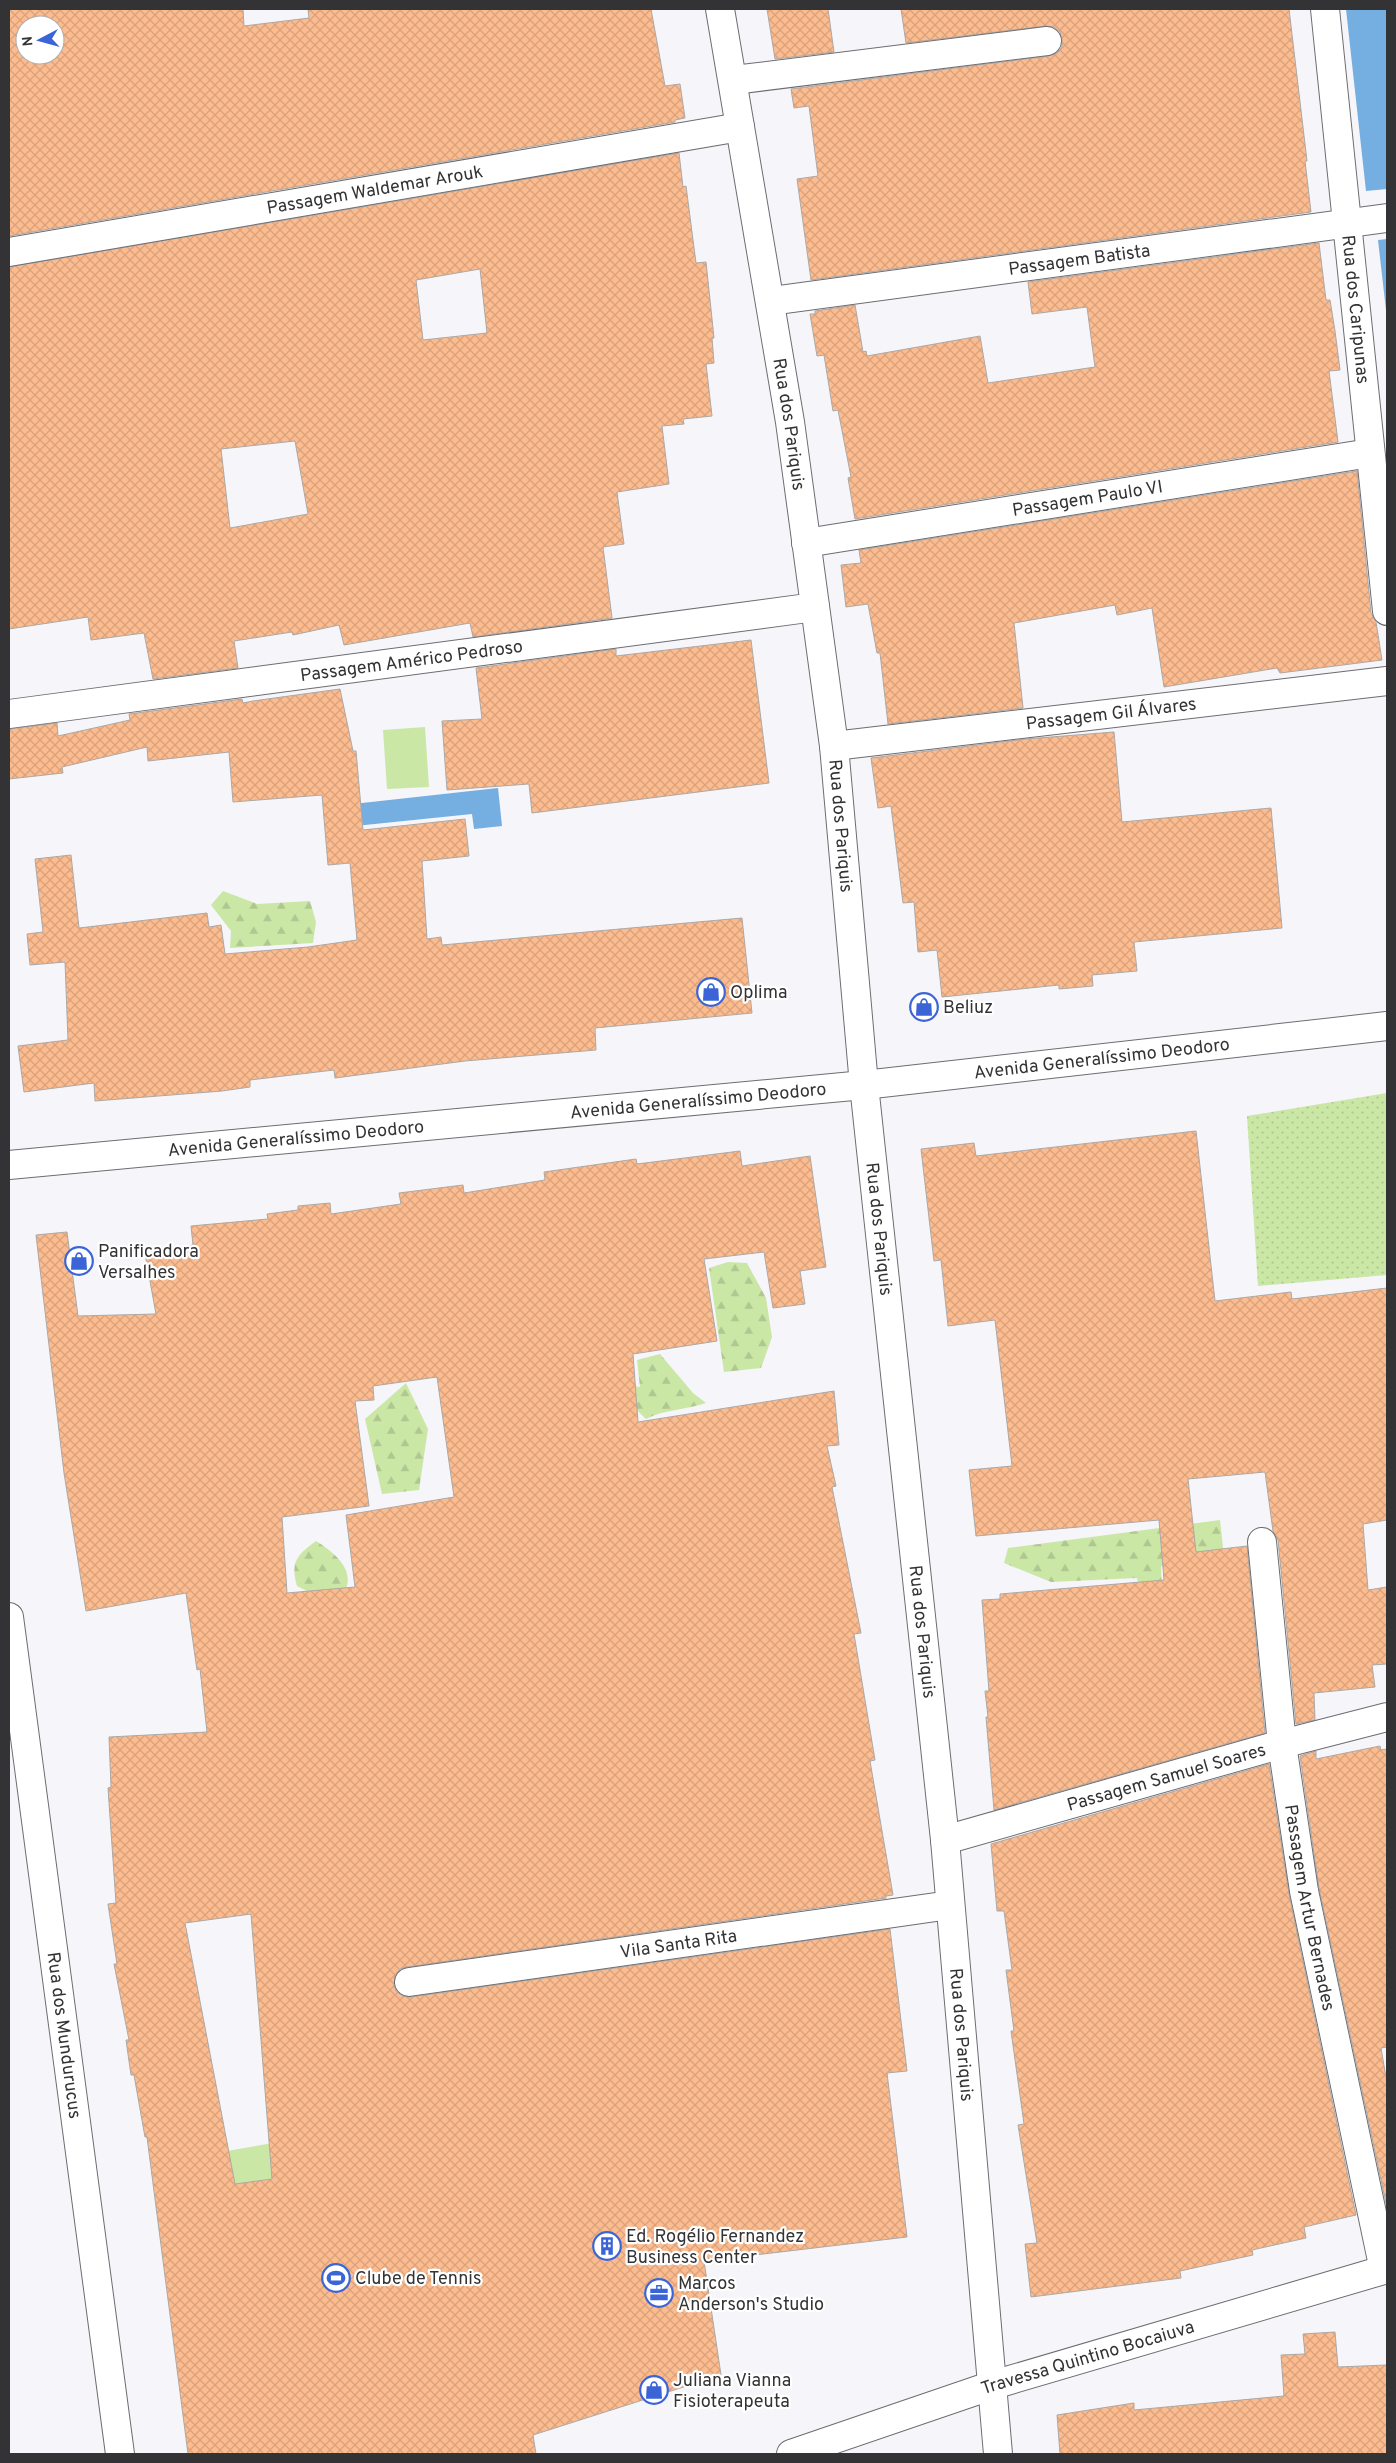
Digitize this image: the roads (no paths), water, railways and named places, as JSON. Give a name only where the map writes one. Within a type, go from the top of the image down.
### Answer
[{"type":"street","name":"Rua dos Pariquis","points":[[720,9],[734,80],[740,127],[771,301],[834,746],[864,1085],[945,1840],[998,2454]]},
{"type":"street","name":"Rua dos Caripunas","points":[[1325,9],[1387,611]]},
{"type":"street","points":[[734,80],[1047,41]]},
{"type":"street","name":"Passagem Waldemar Arouk","points":[[9,252],[740,127]]},
{"type":"street","name":"Passagem Batista","points":[[771,301],[1387,218]]},
{"type":"street","name":"Passagem Paulo VI","points":[[806,543],[1370,453]]},
{"type":"street","name":"Passagem Américo Pedroso","points":[[9,714],[815,607]]},
{"type":"street","name":"Passagem Gil Álvares","points":[[834,746],[1387,681]]},
{"type":"street","name":"Avenida Generalíssimo Deodoro","points":[[9,1165],[864,1085],[1387,1026]]},
{"type":"street","name":"Passagem Artur Bernades","points":[[1262,1542],[1282,1744],[1304,1891],[1386,2269]]},
{"type":"street","name":"Rua dos Mundurucus","points":[[9,1626],[120,2454]]},
{"type":"street","name":"Passagem Samuel Soares","points":[[945,1840],[1282,1744],[1387,1717]]},
{"type":"street","name":"Vila Santa Rita","points":[[409,1982],[950,1905]]},
{"type":"street","name":"Travessa Quintino Bocaiuva","points":[[791,2454],[993,2385],[1386,2269]]},
{"type":"water","points":[[1346,9],[1387,9],[1387,189],[1366,191]]},
{"type":"water","points":[[1387,239],[1387,319],[1378,240]]},
{"type":"water","points":[[498,788],[502,826],[474,829],[472,814],[355,826],[353,804]]},
{"type":"place","name":"Oplima","points":[[711,992]]},
{"type":"place","name":"Beliuz","points":[[924,1007]]},
{"type":"place","name":"Panificadora Versalhes","points":[[79,1261]]},
{"type":"place","name":"Ed. Rogélio Fernandez Business Center","points":[[607,2246]]},
{"type":"place","name":"Clube de Tennis","points":[[336,2278]]},
{"type":"place","name":"Marcos Anderson's Studio","points":[[659,2293]]},
{"type":"place","name":"Juliana Vianna Fisioterapeuta","points":[[654,2390]]}]
